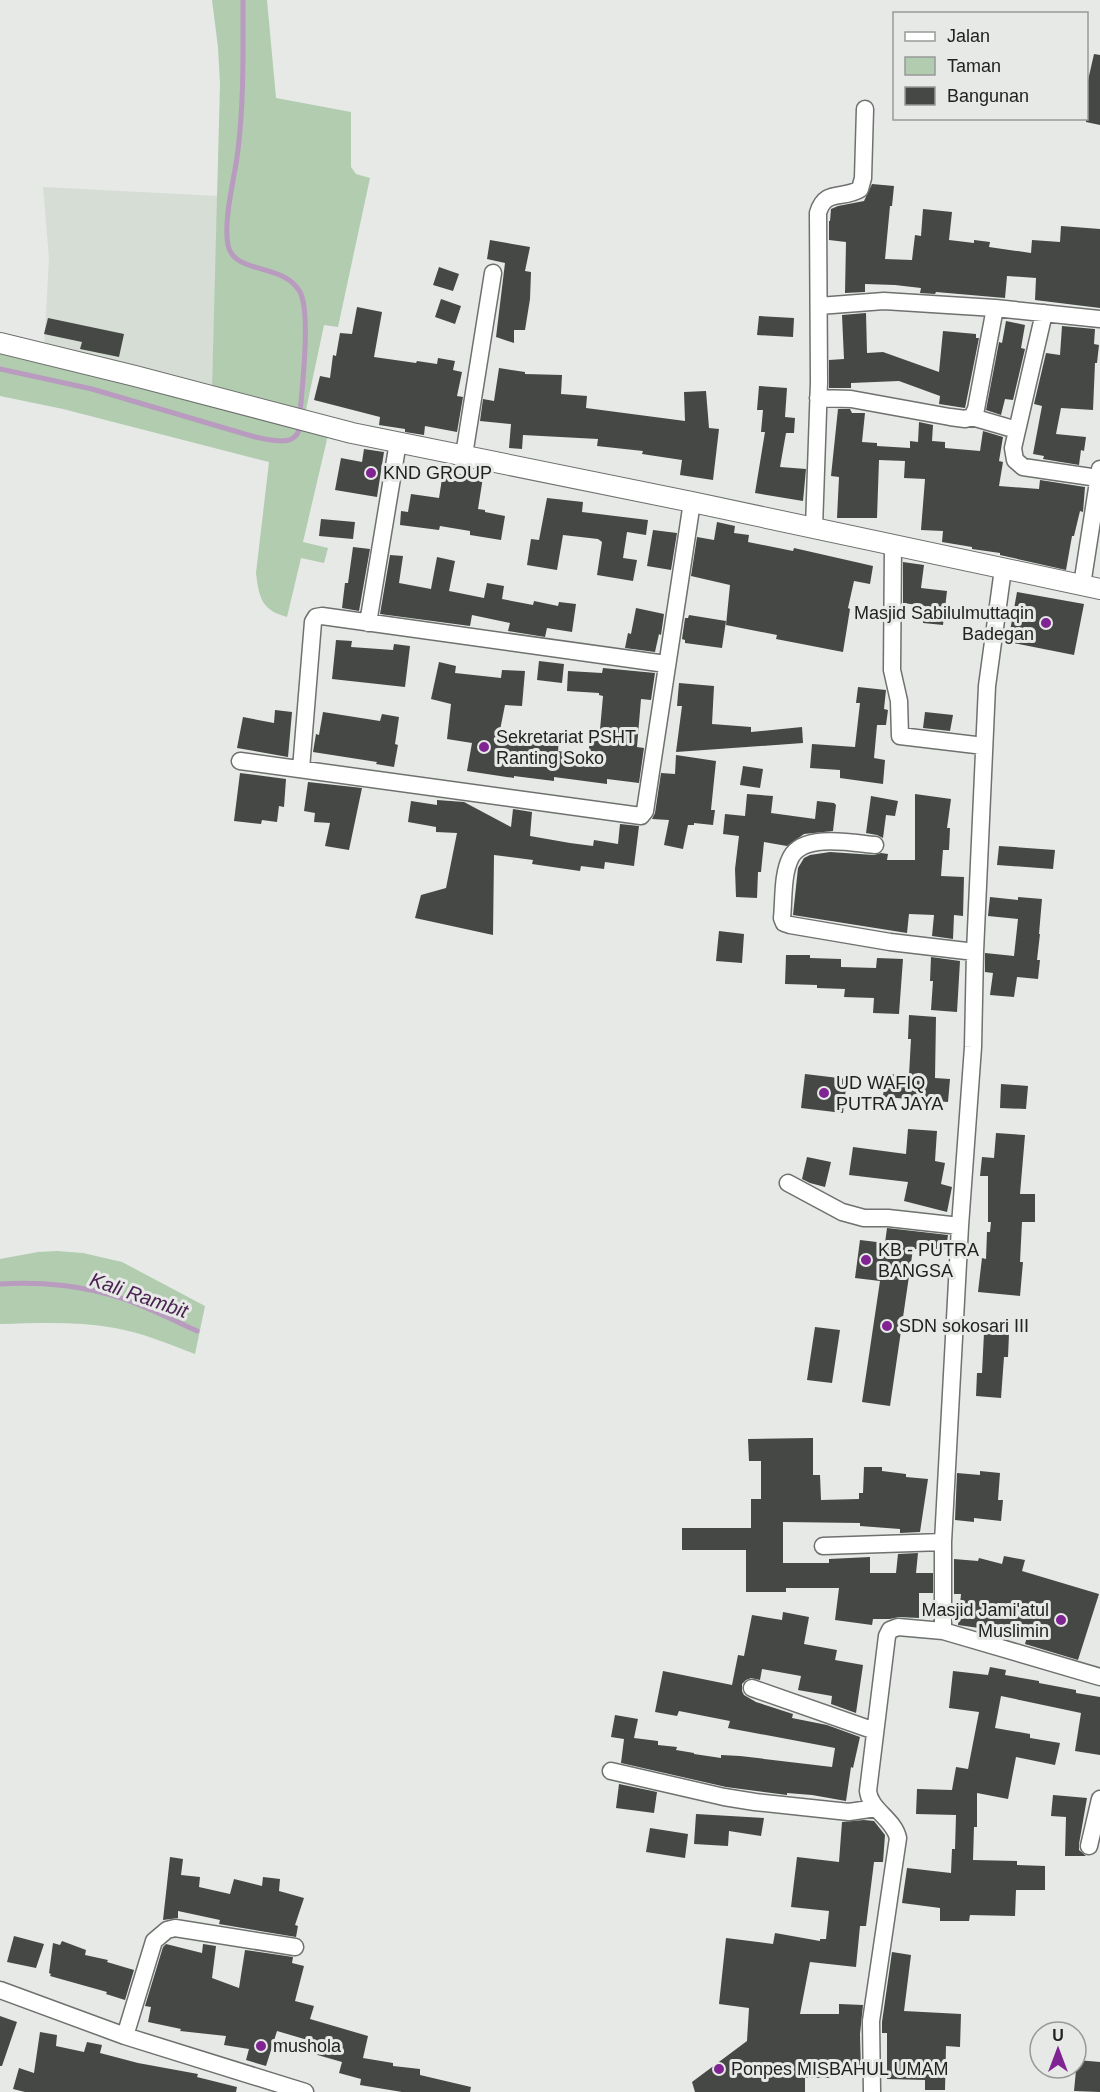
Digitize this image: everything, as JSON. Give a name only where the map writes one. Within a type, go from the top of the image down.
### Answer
[{"type":"street","points":[[813,528],[818,398],[818,213],[825,199],[852,194],[860,189],[865,109]]},
{"type":"street","points":[[464,455],[493,273]]},
{"type":"street","points":[[819,306],[884,301],[995,308],[1100,319]]},
{"type":"street","points":[[972,417],[995,308]]},
{"type":"street","points":[[0,344],[86,363],[352,433],[692,502],[1091,587],[1099,473],[1023,466],[1014,460],[1013,447],[1044,313]]},
{"type":"street","points":[[818,398],[851,399],[950,417],[965,419],[972,417],[1017,430]]},
{"type":"street","points":[[368,623],[398,442]]},
{"type":"street","points":[[240,761],[641,816],[645,811],[692,502]]},
{"type":"street","points":[[893,545],[892,670],[898,701],[900,736],[984,746]]},
{"type":"street","points":[[943,1630],[943,1542],[960,1226],[973,1047],[987,686],[1003,569]]},
{"type":"street","points":[[301,769],[313,622],[322,616],[666,664]]},
{"type":"street","points":[[874,846],[824,840],[796,851],[790,858],[787,870],[782,918],[784,922],[790,925],[890,942],[975,952]]},
{"type":"street","points":[[788,1184],[842,1212],[864,1218],[888,1218],[960,1226]]},
{"type":"street","points":[[823,1546],[943,1542]]},
{"type":"street","points":[[872,2092],[872,2021],[898,1838],[896,1830],[868,1798],[887,1636],[890,1630],[898,1627],[943,1630],[1100,1677]]},
{"type":"street","points":[[752,1688],[875,1731]]},
{"type":"street","points":[[611,1771],[755,1802],[849,1812],[876,1808]]},
{"type":"street","points":[[1089,1846],[1100,1799]]},
{"type":"street","points":[[125,2036],[154,1941],[167,1930],[175,1928],[295,1947]]},
{"type":"street","points":[[0,1989],[125,2036],[305,2092]]},
{"type":"shaded area","points":[[43,187],[218,196],[212,388],[44,347],[49,259]]},
{"type":"green space","points":[[212,0],[267,0],[276,98],[351,112],[351,167],[356,174],[370,178],[338,327],[324,325],[306,410],[212,388],[220,84]]},
{"type":"green space","points":[[0,352],[328,435],[303,542],[328,548],[324,563],[301,558],[287,617],[272,611],[263,601],[258,589],[256,573],[269,462],[63,409],[0,396]]},
{"type":"green space","points":[[57,1251],[83,1253],[122,1262],[205,1306],[195,1354],[146,1336],[101,1326],[58,1323],[0,1324],[0,1259]]},
{"type":"building","points":[[1094,54],[1100,55],[1100,125],[1086,122],[1088,120],[1088,80]]},
{"type":"building","points":[[872,184],[894,186],[885,259],[912,260],[915,235],[921,236],[923,209],[952,212],[949,240],[990,242],[989,247],[1031,253],[1032,240],[1060,242],[1061,226],[1100,229],[1100,308],[1035,300],[1036,278],[1007,276],[1005,298],[936,292],[935,294],[920,293],[921,288],[865,284],[865,292],[845,293],[846,242],[829,240],[831,209],[864,201]]},
{"type":"building","points":[[490,240],[530,247],[525,271],[531,272],[525,330],[514,330],[514,343],[496,337],[505,263],[487,259]]},
{"type":"building","points":[[439,267],[459,274],[453,291],[433,285]]},
{"type":"building","points":[[441,299],[461,306],[455,324],[435,317]]},
{"type":"building","points":[[357,307],[382,312],[374,357],[416,363],[417,361],[437,364],[438,358],[455,361],[453,370],[462,372],[457,396],[463,397],[457,432],[425,426],[424,435],[405,432],[405,429],[379,425],[380,417],[314,400],[320,376],[330,378],[333,355],[336,356],[340,333],[352,334]]},
{"type":"building","points":[[866,313],[867,353],[883,352],[939,372],[943,331],[976,334],[976,338],[979,338],[965,408],[939,404],[940,396],[899,381],[851,383],[851,388],[829,388],[829,360],[844,359],[842,315]]},
{"type":"building","points":[[759,316],[794,318],[793,337],[757,335]]},
{"type":"building","points":[[48,318],[124,334],[119,357],[80,349],[82,342],[44,334]]},
{"type":"building","points":[[1006,321],[1025,325],[1021,348],[1025,349],[1013,400],[1005,399],[1001,415],[986,410],[999,342],[1002,343]]},
{"type":"building","points":[[1062,326],[1095,329],[1094,344],[1099,345],[1097,363],[1095,363],[1093,410],[1061,408],[1056,434],[1086,437],[1079,465],[1043,459],[1044,456],[1033,454],[1042,406],[1034,404],[1046,353],[1060,355]]},
{"type":"building","points":[[499,368],[525,372],[525,374],[562,375],[561,394],[587,396],[586,408],[685,421],[684,392],[706,391],[709,428],[719,429],[713,480],[680,475],[682,460],[642,454],[643,451],[597,446],[598,439],[523,435],[522,449],[509,448],[511,424],[480,421],[483,399],[494,401]]},
{"type":"building","points":[[759,386],[787,388],[785,417],[795,418],[794,433],[786,433],[780,467],[806,469],[803,501],[755,493],[765,432],[761,432],[763,410],[757,410]]},
{"type":"building","points":[[838,409],[850,409],[852,413],[865,413],[862,442],[877,443],[877,446],[910,448],[910,441],[918,442],[919,422],[933,425],[932,441],[945,442],[945,448],[980,451],[983,431],[1003,437],[999,461],[1003,462],[999,486],[1039,489],[1040,480],[1085,487],[1083,512],[1080,511],[1074,536],[1072,536],[1066,570],[1000,555],[1000,553],[942,542],[943,531],[921,530],[925,479],[904,478],[905,461],[879,460],[877,518],[837,518],[839,477],[831,476]]},
{"type":"building","points":[[364,449],[384,452],[377,497],[335,490],[341,458],[362,462]]},
{"type":"building","points":[[443,472],[483,477],[478,509],[505,516],[501,540],[470,535],[470,531],[440,526],[439,530],[400,525],[401,511],[408,512],[411,494],[439,498]]},
{"type":"building","points":[[547,498],[583,502],[582,512],[648,520],[646,535],[627,532],[623,558],[637,560],[633,581],[597,575],[602,542],[598,539],[563,535],[557,570],[527,565],[531,539],[539,540]]},
{"type":"building","points":[[321,519],[355,522],[353,539],[319,536]]},
{"type":"building","points":[[717,522],[735,526],[734,533],[749,535],[748,542],[793,551],[794,548],[873,566],[870,584],[854,581],[843,652],[776,639],[777,635],[726,625],[730,585],[691,576],[697,537],[714,540]]},
{"type":"building","points":[[653,530],[677,533],[671,570],[647,566]]},
{"type":"building","points":[[353,547],[370,549],[359,611],[342,608]]},
{"type":"building","points":[[390,555],[403,556],[399,583],[431,589],[437,557],[455,561],[449,591],[484,598],[487,583],[504,586],[502,599],[533,605],[534,601],[558,606],[559,602],[576,604],[572,632],[547,628],[545,637],[508,631],[510,623],[472,615],[470,626],[380,614]]},
{"type":"building","points":[[903,562],[924,565],[921,588],[947,591],[943,625],[923,623],[925,606],[903,603]]},
{"type":"building","name":"Masjid Sabilulmuttaqin Badegan","points":[[1017,592],[1084,604],[1074,655],[1008,642]]},
{"type":"building","points":[[636,608],[664,614],[661,635],[659,634],[655,652],[625,648],[628,633],[631,634]]},
{"type":"building","points":[[689,615],[726,621],[722,648],[685,643],[682,639],[685,618]]},
{"type":"building","points":[[336,640],[352,641],[351,647],[393,650],[394,644],[410,646],[405,687],[332,679]]},
{"type":"building","points":[[539,661],[564,664],[562,683],[537,680]]},
{"type":"building","points":[[439,662],[456,666],[455,673],[501,678],[502,670],[525,671],[522,706],[505,705],[499,735],[559,740],[558,751],[588,755],[590,740],[599,741],[603,696],[599,693],[567,691],[568,671],[602,673],[603,668],[655,673],[651,700],[641,699],[637,747],[644,748],[639,783],[607,779],[607,784],[554,777],[554,781],[467,771],[472,743],[447,739],[451,704],[431,699]]},
{"type":"building","points":[[679,683],[714,686],[712,724],[751,727],[751,732],[802,727],[803,743],[676,752],[682,706],[677,706]]},
{"type":"building","points":[[858,687],[886,690],[884,709],[888,710],[886,725],[877,725],[874,758],[885,760],[883,784],[840,778],[840,770],[810,768],[812,744],[855,747],[860,703],[856,703]]},
{"type":"building","points":[[275,710],[292,712],[288,757],[237,748],[243,717],[274,723]]},
{"type":"building","points":[[323,712],[380,721],[382,714],[399,717],[394,767],[376,764],[377,762],[313,752]]},
{"type":"building","points":[[925,712],[953,715],[950,731],[923,728]]},
{"type":"building","points":[[676,755],[716,761],[711,810],[715,810],[713,825],[694,823],[694,825],[688,825],[683,849],[664,845],[669,820],[652,819],[661,773],[675,774]]},
{"type":"building","points":[[743,766],[763,769],[760,788],[740,785]]},
{"type":"building","points":[[240,773],[286,779],[284,807],[279,806],[277,822],[262,820],[261,824],[234,821]]},
{"type":"building","points":[[308,782],[362,788],[349,850],[325,846],[330,823],[314,822],[315,813],[304,811]]},
{"type":"building","points":[[747,794],[773,796],[771,813],[815,819],[817,801],[836,805],[833,831],[804,834],[787,846],[764,842],[761,872],[758,872],[757,898],[736,897],[735,869],[739,836],[723,834],[725,814],[745,816]]},
{"type":"building","points":[[915,794],[951,799],[947,828],[950,828],[949,850],[943,850],[941,876],[964,877],[963,916],[954,915],[953,939],[932,936],[934,915],[909,914],[907,933],[793,915],[798,868],[804,858],[810,855],[830,852],[874,855],[881,853],[888,854],[887,860],[915,860]]},
{"type":"building","points":[[871,796],[898,801],[895,816],[886,815],[883,838],[866,833]]},
{"type":"building","points":[[437,800],[464,802],[511,827],[513,809],[532,812],[530,836],[593,846],[594,840],[618,844],[620,824],[639,826],[634,866],[605,862],[604,869],[581,866],[580,871],[532,864],[533,860],[494,855],[493,935],[415,918],[421,895],[446,888],[457,833],[436,832],[436,827],[408,822],[411,801],[437,805]]},
{"type":"building","points":[[999,846],[1055,850],[1053,869],[997,865]]},
{"type":"building","points":[[990,897],[1018,900],[1018,897],[1042,899],[1037,960],[1040,960],[1038,979],[1017,977],[1014,997],[990,995],[993,973],[985,972],[985,953],[1014,956],[1018,919],[988,916]]},
{"type":"building","points":[[719,931],[744,934],[742,963],[716,961]]},
{"type":"building","points":[[786,955],[841,959],[841,967],[876,968],[877,958],[903,959],[899,1014],[873,1013],[874,998],[844,997],[845,989],[785,984]]},
{"type":"building","points":[[931,957],[960,961],[957,1012],[931,1010],[933,981],[930,981]]},
{"type":"building","points":[[909,1015],[936,1017],[935,1078],[950,1079],[948,1102],[883,1097],[885,1074],[909,1075],[911,1039],[908,1039]]},
{"type":"building","name":"UD WAFIQ PUTRA JAYA","points":[[805,1074],[847,1079],[843,1113],[801,1108]]},
{"type":"building","points":[[1001,1084],[1028,1086],[1026,1109],[1000,1108]]},
{"type":"building","points":[[908,1129],[937,1131],[935,1161],[945,1163],[941,1184],[952,1187],[947,1212],[904,1201],[908,1182],[849,1175],[853,1147],[906,1154]]},
{"type":"building","points":[[996,1133],[1025,1135],[1020,1194],[1035,1194],[1035,1222],[1022,1222],[1020,1262],[1023,1262],[1020,1296],[978,1292],[982,1258],[986,1259],[987,1232],[990,1232],[991,1222],[988,1222],[988,1176],[980,1176],[982,1157],[994,1158]]},
{"type":"building","points":[[807,1157],[831,1162],[825,1187],[802,1179]]},
{"type":"building","name":"SDN sokosari III","points":[[887,1228],[948,1235],[946,1249],[913,1249],[890,1406],[862,1402],[880,1281],[855,1278],[860,1240],[885,1243]]},
{"type":"building","points":[[815,1327],[840,1330],[832,1383],[807,1380]]},
{"type":"building","points":[[984,1333],[1009,1334],[1008,1357],[1004,1357],[1001,1398],[976,1396],[977,1373],[982,1373]]},
{"type":"building","points":[[813,1438],[813,1475],[820,1475],[821,1500],[859,1499],[859,1493],[863,1493],[864,1467],[882,1467],[882,1471],[928,1479],[920,1532],[900,1533],[900,1529],[860,1526],[860,1523],[783,1522],[783,1563],[829,1563],[829,1559],[870,1557],[870,1573],[896,1573],[898,1554],[918,1553],[916,1573],[933,1573],[933,1593],[919,1593],[919,1618],[873,1619],[872,1625],[835,1620],[839,1588],[786,1588],[786,1592],[746,1592],[746,1550],[682,1550],[682,1528],[751,1528],[751,1499],[761,1499],[761,1461],[749,1461],[748,1439]]},
{"type":"building","points":[[980,1471],[1000,1473],[998,1500],[1003,1500],[1001,1521],[974,1518],[974,1522],[955,1520],[957,1473],[980,1475]]},
{"type":"building","points":[[1004,1556],[1025,1560],[1022,1571],[1099,1594],[1078,1660],[1025,1644],[1028,1633],[986,1626],[986,1629],[958,1625],[961,1594],[954,1594],[954,1559],[978,1561],[979,1558],[1002,1564]]},
{"type":"building","points":[[783,1612],[809,1617],[804,1644],[837,1650],[835,1660],[863,1665],[856,1713],[831,1704],[832,1696],[798,1690],[801,1676],[762,1669],[760,1680],[751,1678],[746,1680],[742,1684],[742,1691],[744,1695],[756,1702],[793,1714],[792,1718],[827,1725],[860,1737],[853,1768],[851,1767],[846,1801],[812,1795],[787,1793],[787,1795],[726,1787],[621,1763],[624,1739],[611,1737],[615,1715],[638,1719],[634,1738],[658,1741],[658,1745],[677,1747],[676,1750],[721,1758],[721,1755],[740,1756],[832,1767],[835,1748],[728,1728],[730,1721],[679,1711],[677,1716],[655,1712],[663,1671],[732,1685],[738,1655],[744,1656],[752,1615],[782,1620]]},
{"type":"building","points":[[990,1667],[1006,1670],[1005,1675],[1039,1681],[1039,1683],[1076,1690],[1076,1693],[1100,1697],[1100,1755],[1075,1751],[1081,1713],[1001,1696],[995,1728],[1030,1734],[1030,1738],[1060,1743],[1055,1765],[1016,1757],[1008,1799],[977,1793],[977,1827],[974,1827],[973,1860],[1017,1861],[1017,1865],[1045,1866],[1045,1890],[1016,1890],[1015,1916],[970,1915],[969,1921],[940,1921],[940,1908],[902,1903],[907,1868],[951,1873],[952,1849],[955,1849],[956,1815],[916,1814],[917,1789],[952,1790],[956,1767],[968,1769],[979,1712],[949,1708],[953,1671],[988,1675]]},
{"type":"building","points":[[619,1784],[657,1792],[654,1813],[616,1808]]},
{"type":"building","points":[[1053,1795],[1087,1798],[1079,1844],[1079,1850],[1086,1856],[1065,1856],[1066,1817],[1051,1816]]},
{"type":"building","points":[[696,1814],[764,1818],[761,1836],[729,1831],[728,1846],[694,1844]]},
{"type":"building","points":[[874,1821],[885,1835],[883,1862],[874,1862],[866,1926],[860,1926],[856,1967],[810,1962],[800,2014],[839,2014],[839,2004],[863,2005],[860,2034],[861,2072],[835,2075],[835,2078],[805,2078],[805,2092],[695,2092],[692,2082],[747,2041],[749,2008],[719,2004],[726,1938],[773,1944],[775,1933],[820,1941],[820,1939],[826,1939],[829,1911],[791,1907],[797,1857],[839,1862],[842,1822]]},
{"type":"building","points":[[650,1828],[688,1834],[685,1858],[646,1852]]},
{"type":"building","points":[[170,1857],[183,1859],[181,1875],[200,1877],[199,1887],[230,1894],[234,1879],[262,1886],[263,1877],[280,1879],[279,1891],[304,1898],[295,1925],[298,1926],[296,1937],[219,1924],[220,1920],[178,1911],[178,1918],[163,1920]]},
{"type":"building","points":[[14,1936],[44,1944],[36,1968],[7,1962]]},
{"type":"building","points":[[62,1941],[86,1950],[85,1955],[108,1960],[107,1962],[134,1970],[125,2000],[106,1994],[107,1992],[50,1976],[53,1943],[60,1945]]},
{"type":"building","points":[[166,1944],[202,1953],[203,1944],[216,1946],[212,1978],[239,1988],[245,1950],[293,1957],[292,1963],[304,1966],[295,2001],[314,2006],[310,2019],[368,2036],[363,2058],[393,2063],[393,2066],[420,2069],[420,2075],[471,2087],[470,2092],[402,2092],[360,2085],[361,2079],[339,2073],[342,2062],[307,2052],[311,2041],[277,2031],[266,2066],[246,2060],[249,2049],[224,2045],[226,2036],[180,2031],[181,2029],[148,2022],[151,2007],[145,2006],[163,1947]]},
{"type":"building","points":[[892,1952],[911,1955],[904,2011],[961,2014],[960,2047],[946,2046],[945,2090],[925,2090],[925,2080],[887,2079],[887,2033],[882,2033],[882,2022]]},
{"type":"building","points":[[0,2016],[17,2022],[2,2066],[0,2066]]},
{"type":"building","points":[[40,2032],[57,2035],[56,2046],[84,2052],[87,2042],[102,2045],[100,2053],[138,2063],[198,2074],[197,2077],[237,2087],[236,2092],[25,2092],[13,2089],[19,2068],[34,2073]]},
{"type":"building","points":[[1088,2061],[1100,2062],[1100,2092],[1074,2091],[1075,2080],[1088,2080]]},
{"type":"waterway","points":[[243,0],[241,113],[238,150],[228,211],[228,245],[232,254],[239,261],[282,276],[300,292],[305,316],[300,414]]},
{"type":"waterway","points":[[0,369],[92,389],[269,440],[290,440],[295,437],[300,423]]},
{"type":"waterway","name":"Kali Rambit","points":[[0,1284],[47,1284],[109,1294],[197,1331]]},
{"type":"place","name":"KND GROUP","points":[[371,473]]},
{"type":"place","name":"Masjid Sabilulmuttaqin Badegan","points":[[1046,623]]},
{"type":"place","name":"Sekretariat PSHT Ranting Soko","points":[[484,747]]},
{"type":"place","name":"UD WAFIQ PUTRA JAYA","points":[[824,1093]]},
{"type":"place","name":"KB - PUTRA BANGSA","points":[[866,1260]]},
{"type":"place","name":"SDN sokosari III","points":[[887,1326]]},
{"type":"place","name":"Masjid Jami'atul Muslimin","points":[[1061,1620]]},
{"type":"place","name":"mushola","points":[[261,2046]]},
{"type":"place","name":"Ponpes MISBAHUL UMAM","points":[[719,2069]]}]
